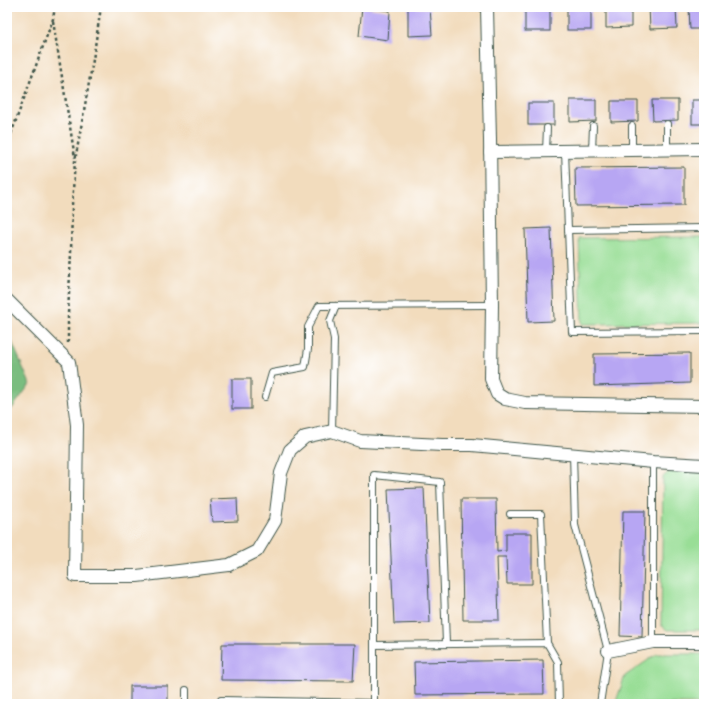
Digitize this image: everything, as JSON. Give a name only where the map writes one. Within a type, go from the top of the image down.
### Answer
[{"type":"street","points":[[487,7],[492,305],[491,379],[497,394],[505,399],[525,403],[704,406]]},
{"type":"street","points":[[490,152],[704,149]]},
{"type":"street","points":[[7,300],[69,362],[77,425],[75,576],[137,576],[229,566],[257,551],[275,521],[281,473],[290,450],[305,437],[332,431],[360,441],[472,445],[653,462],[704,464]]},
{"type":"street","points":[[608,651],[653,642],[704,642]]},
{"type":"lane","points":[[667,124],[667,150]]},
{"type":"lane","points":[[592,151],[593,126]]},
{"type":"lane","points":[[632,126],[632,150]]},
{"type":"lane","points":[[546,151],[547,128]]},
{"type":"lane","points":[[565,151],[572,332],[704,331]]},
{"type":"lane","points":[[568,230],[704,228]]},
{"type":"lane","points":[[265,397],[272,373],[305,367],[308,349],[308,327],[319,306],[492,305]]},
{"type":"lane","points":[[332,431],[334,339],[330,321],[336,306]]},
{"type":"lane","points":[[573,454],[575,525],[608,651],[600,704]]},
{"type":"lane","points":[[653,462],[653,642]]},
{"type":"lane","points":[[221,700],[277,703],[374,703],[374,475],[440,482],[446,643]]},
{"type":"lane","points":[[510,514],[541,514],[547,643],[558,662],[559,704]]},
{"type":"lane","points":[[374,645],[547,643]]},
{"type":"lane","points":[[186,690],[186,704]]},
{"type":"path","points":[[7,146],[53,19],[55,7]]},
{"type":"path","points":[[69,362],[68,314],[75,161],[101,7]]},
{"type":"path","points":[[53,19],[75,161]]},
{"type":"green space","points":[[703,237],[704,323],[582,324],[579,238]]},
{"type":"green space","points":[[7,330],[30,384],[11,410],[7,408]]},
{"type":"green space","points":[[672,469],[704,472],[704,630],[667,630],[661,625],[663,477]]},
{"type":"green space","points":[[657,654],[704,654],[704,704],[615,704],[625,676]]},
{"type":"building","points":[[362,7],[390,11],[388,40],[359,36]]},
{"type":"building","points":[[606,7],[631,7],[631,27],[606,28]]},
{"type":"building","points":[[649,7],[676,7],[677,28],[650,29]]},
{"type":"building","points":[[689,7],[704,7],[704,29],[690,29]]},
{"type":"building","points":[[408,8],[430,8],[432,35],[408,36]]},
{"type":"building","points":[[567,8],[591,8],[591,30],[567,30]]},
{"type":"building","points":[[525,9],[550,9],[550,31],[525,31]]},
{"type":"building","points":[[570,100],[596,100],[596,121],[570,122]]},
{"type":"building","points":[[652,100],[678,100],[678,120],[653,121]]},
{"type":"building","points":[[692,100],[704,100],[704,124],[692,124]]},
{"type":"building","points":[[611,101],[638,101],[638,121],[611,122]]},
{"type":"building","points":[[528,103],[554,103],[554,125],[528,125]]},
{"type":"building","points":[[684,167],[684,205],[576,206],[575,168]]},
{"type":"building","points":[[551,228],[554,321],[528,322],[525,229]]},
{"type":"building","points":[[690,353],[690,383],[594,386],[594,354]]},
{"type":"building","points":[[232,379],[251,379],[251,409],[232,409]]},
{"type":"building","points":[[424,488],[430,623],[394,624],[388,489]]},
{"type":"building","points":[[237,498],[238,521],[212,522],[210,499]]},
{"type":"building","points":[[461,499],[496,499],[497,552],[506,551],[506,533],[532,533],[532,584],[507,584],[506,557],[497,557],[499,620],[463,620]]},
{"type":"building","points":[[623,511],[645,511],[642,637],[620,636]]},
{"type":"building","points":[[222,644],[355,644],[353,681],[221,680]]},
{"type":"building","points":[[543,660],[544,694],[415,695],[414,662]]},
{"type":"building","points":[[130,686],[168,686],[168,704],[130,704]]}]
